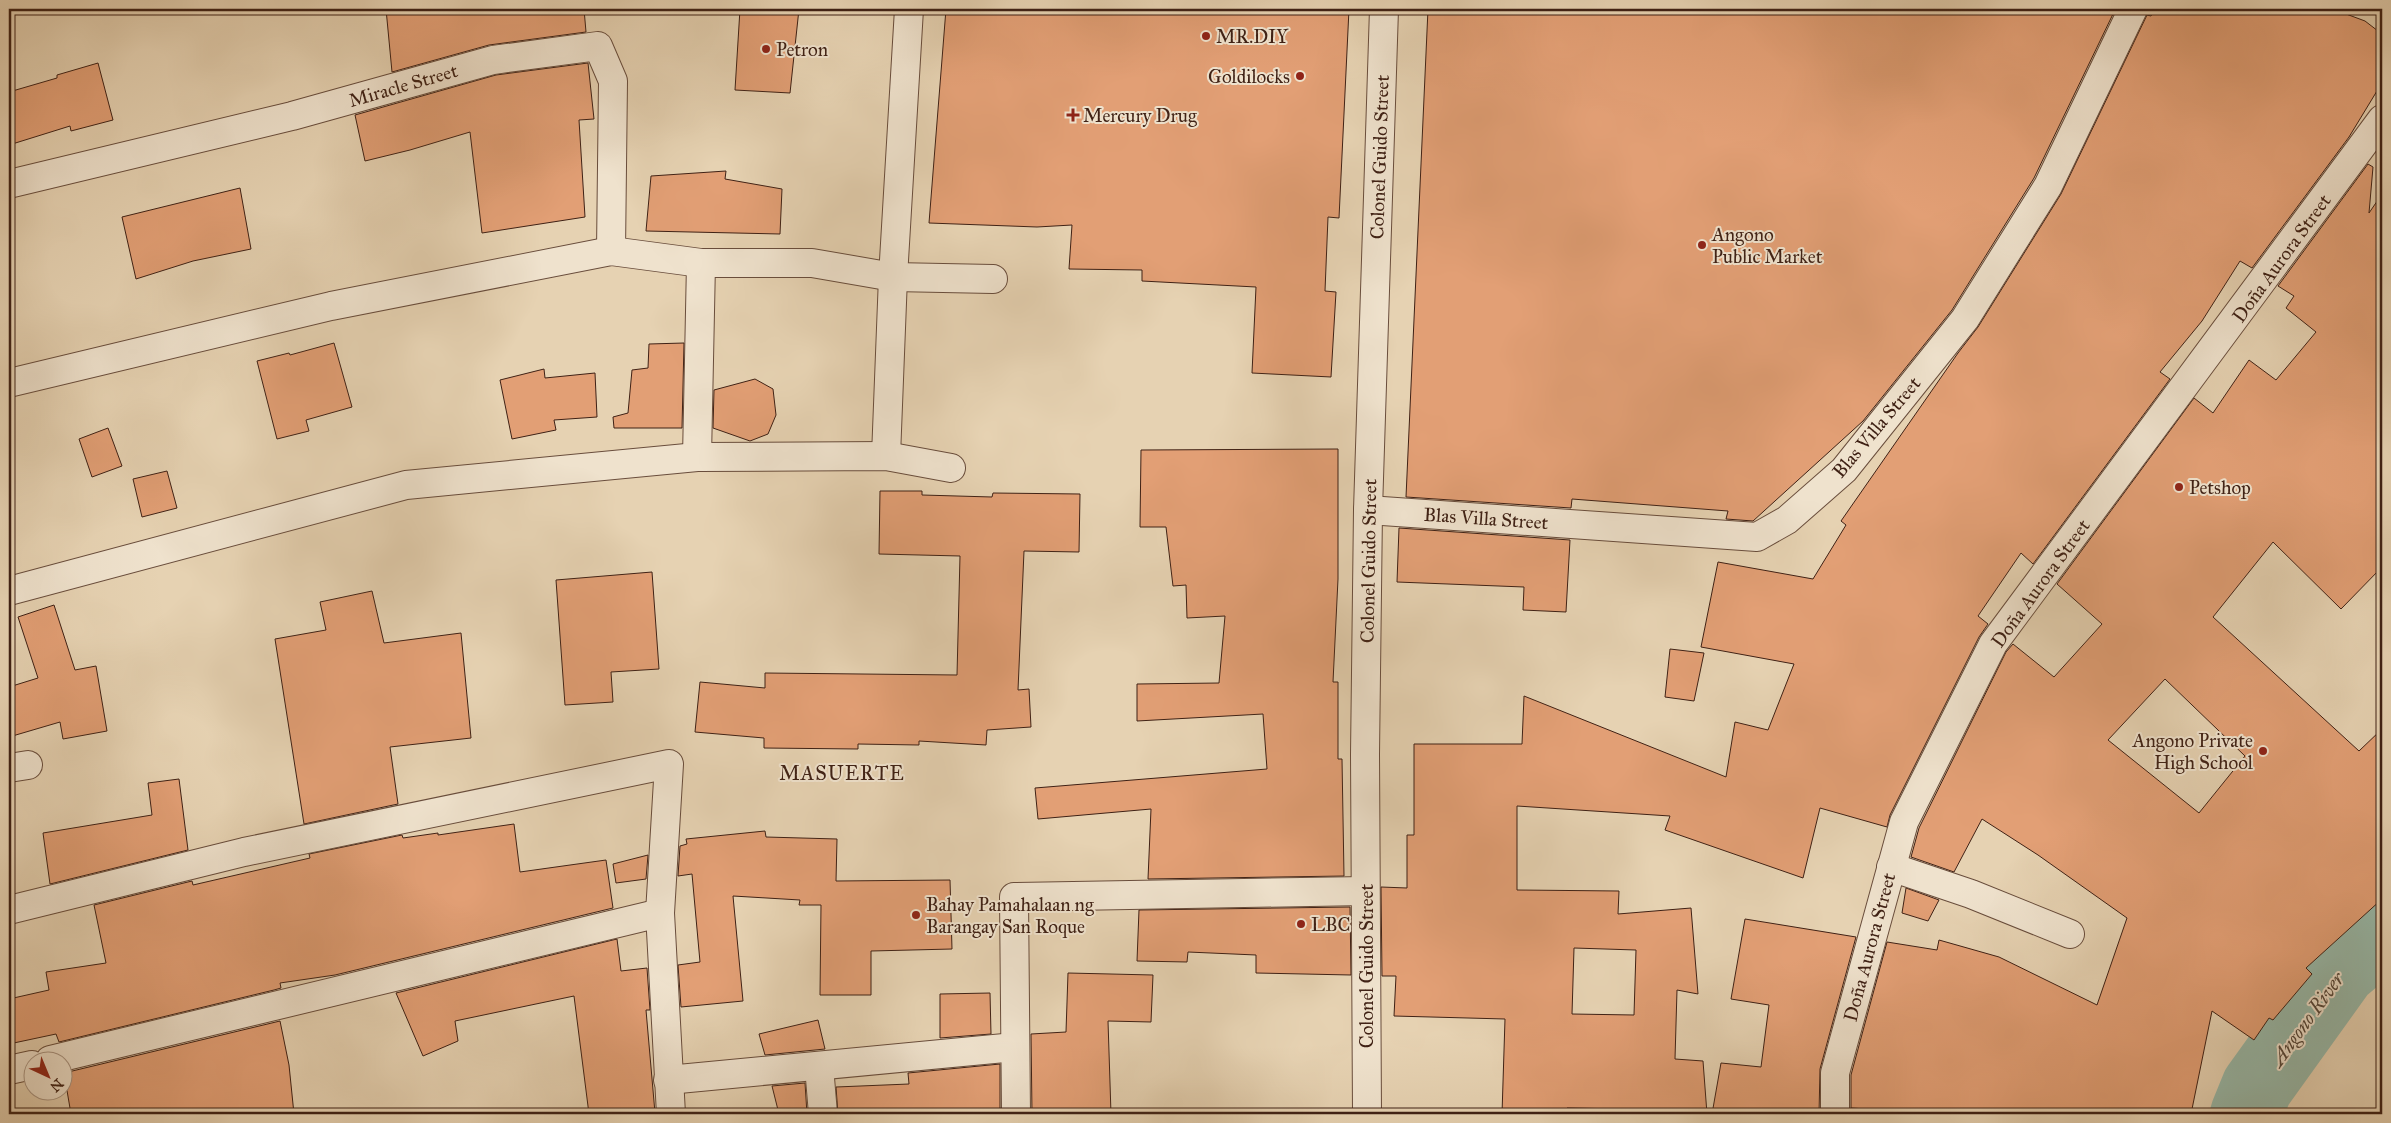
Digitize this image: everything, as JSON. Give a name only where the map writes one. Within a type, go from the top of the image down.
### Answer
[{"type":"street","points":[[886,456],[893,277],[909,9]]},
{"type":"street","name":"Colonel Guido Street","points":[[1367,1114],[1365,754],[1368,510],[1384,9]]},
{"type":"street","name":"Blas Villa Street","points":[[1368,510],[1757,537],[1787,520],[1844,470],[1965,319],[2048,186],[2133,9]]},
{"type":"street","name":"Miracle Street","points":[[9,184],[292,116],[493,60],[598,46],[613,81],[611,252]]},
{"type":"street","name":"Doña Aurora Street","points":[[1835,1114],[1835,1073],[1904,822],[1993,644],[2270,273],[2382,118]]},
{"type":"street","points":[[9,383],[331,306],[611,252],[701,263],[812,263],[893,277],[993,279]]},
{"type":"street","points":[[697,457],[701,263]]},
{"type":"street","points":[[9,591],[406,485],[697,457],[886,456],[951,468]]},
{"type":"street","points":[[9,910],[244,852],[669,764],[660,913],[671,1114]]},
{"type":"street","points":[[1891,866],[1971,894],[2070,934]]},
{"type":"street","points":[[1016,1114],[1014,897],[1366,891]]},
{"type":"street","points":[[72,1055],[660,913]]},
{"type":"street","points":[[668,1080],[1015,1047]]},
{"type":"street","points":[[819,1066],[823,1114]]},
{"type":"street","points":[[9,1070],[22,1067]]},
{"type":"building","points":[[386,9],[584,9],[586,32],[489,45],[392,72]]},
{"type":"building","name":"Petron","points":[[740,9],[799,9],[790,93],[735,90]]},
{"type":"building","points":[[946,9],[1349,9],[1339,218],[1328,217],[1325,291],[1336,292],[1331,377],[1252,373],[1256,287],[1142,281],[1142,270],[1069,269],[1072,225],[1037,227],[929,223]]},
{"type":"building","name":"Angono Public Market","points":[[1428,9],[2013,9],[2113,14],[2034,178],[1952,310],[1863,421],[1753,521],[1726,519],[1728,511],[1572,499],[1571,508],[1406,497]]},
{"type":"building","points":[[2155,9],[2237,9],[2280,14],[2284,9],[2338,11],[2365,21],[2378,31],[2382,49],[2380,86],[2349,137],[2252,268],[2240,261],[2202,321],[2160,372],[2170,379],[2033,564],[2021,553],[1978,616],[1988,624],[1979,637],[1890,815],[1887,827],[1820,808],[1803,878],[1665,830],[1670,816],[1517,806],[1517,890],[1619,891],[1618,914],[1691,908],[1698,994],[1677,990],[1675,1059],[1703,1061],[1707,1114],[1627,1114],[1627,1109],[1567,1108],[1567,1114],[1502,1114],[1505,1019],[1394,1016],[1396,976],[1382,976],[1381,887],[1407,888],[1407,835],[1414,835],[1414,744],[1522,744],[1524,696],[1726,777],[1735,722],[1768,730],[1794,664],[1701,647],[1718,562],[1813,579],[1846,525],[1841,521],[1978,327],[2061,194],[2147,15],[2151,16]],"holes":[[[1574,948],[1636,950],[1634,1015],[1572,1014]]]},
{"type":"building","points":[[98,63],[113,120],[71,131],[70,126],[9,145],[9,92],[57,78],[57,75]]},
{"type":"building","points":[[588,63],[594,119],[579,120],[585,217],[482,233],[470,132],[365,161],[355,115],[496,75]]},
{"type":"building","points":[[2368,164],[2373,167],[2369,213],[2382,194],[2382,567],[2341,609],[2273,542],[2213,617],[2359,751],[2382,729],[2382,899],[2306,968],[2312,974],[2273,1020],[2269,1018],[2254,1040],[2212,1011],[2191,1114],[1944,1114],[1851,1108],[1851,1075],[1887,942],[1937,950],[1939,940],[1999,957],[2097,1005],[2127,918],[2038,855],[1982,819],[1954,872],[1911,857],[1919,828],[2006,652],[2013,644],[2054,677],[2102,624],[2057,584],[2194,398],[2213,413],[2249,360],[2276,380],[2316,332],[2286,308],[2294,296],[2278,286]],"holes":[[[2165,679],[2245,756],[2199,813],[2108,740]]]},
{"type":"building","points":[[726,171],[725,179],[782,189],[780,234],[646,231],[651,176]]},
{"type":"building","points":[[240,188],[251,249],[193,261],[136,279],[122,217]]},
{"type":"building","points":[[334,343],[352,407],[306,420],[309,431],[277,439],[257,361],[289,353],[290,355]]},
{"type":"building","points":[[684,343],[682,428],[614,428],[613,417],[628,413],[632,370],[648,368],[649,344]]},
{"type":"building","points":[[544,369],[545,378],[595,373],[597,417],[554,420],[556,430],[512,439],[500,380]]},
{"type":"building","points":[[755,379],[773,389],[776,415],[768,434],[750,441],[713,428],[714,390]]},
{"type":"building","points":[[108,428],[122,466],[92,477],[79,439]]},
{"type":"building","points":[[1338,449],[1338,579],[1333,682],[1338,682],[1338,759],[1342,759],[1344,876],[1148,879],[1151,809],[1038,819],[1035,788],[1267,769],[1263,714],[1137,721],[1137,684],[1219,683],[1225,616],[1187,618],[1186,585],[1173,586],[1166,527],[1140,527],[1141,450]]},
{"type":"building","points":[[167,471],[177,508],[142,517],[133,479]]},
{"type":"building","points":[[880,491],[922,491],[922,495],[992,497],[993,493],[1080,494],[1079,552],[1024,551],[1018,690],[1029,689],[1031,727],[987,730],[986,745],[919,741],[919,745],[858,744],[858,749],[764,748],[764,738],[695,732],[700,682],[765,688],[765,673],[957,675],[960,556],[879,554]]},
{"type":"building","points":[[1399,528],[1570,540],[1566,612],[1523,610],[1524,587],[1397,582]]},
{"type":"building","points":[[652,572],[659,669],[611,672],[613,702],[565,705],[556,580]]},
{"type":"building","points":[[372,591],[384,643],[461,633],[471,738],[390,747],[398,804],[304,824],[275,639],[326,630],[320,602]]},
{"type":"building","points":[[54,605],[75,670],[96,666],[107,731],[63,739],[60,722],[9,737],[9,687],[38,678],[18,617]]},
{"type":"building","points":[[1670,649],[1704,653],[1694,701],[1665,697]]},
{"type":"building","points":[[179,779],[188,850],[50,884],[43,833],[152,815],[148,783]]},
{"type":"building","points":[[514,824],[520,872],[606,860],[613,908],[335,975],[280,983],[281,988],[274,990],[59,1042],[56,1034],[9,1044],[9,999],[49,990],[46,972],[106,963],[94,905],[192,881],[193,885],[310,858],[309,854],[402,835],[403,838],[438,833],[438,835]]},
{"type":"building","points":[[765,831],[766,837],[837,839],[836,881],[950,880],[952,949],[871,951],[871,995],[820,995],[821,905],[799,905],[800,900],[733,896],[743,1001],[681,1007],[678,965],[700,962],[692,874],[678,876],[680,846],[687,844],[686,839]]},
{"type":"building","points":[[648,855],[646,879],[616,883],[613,864]]},
{"type":"building","points":[[1906,888],[1939,900],[1928,921],[1902,913]]},
{"type":"building","points":[[1350,907],[1351,975],[1256,973],[1256,955],[1188,952],[1187,962],[1137,961],[1139,910]]},
{"type":"building","points":[[1745,919],[1856,937],[1820,1069],[1819,1114],[1712,1114],[1721,1063],[1761,1067],[1769,1005],[1731,999]]},
{"type":"building","points":[[617,939],[621,971],[647,968],[650,1010],[646,1010],[655,1113],[589,1114],[574,996],[455,1021],[458,1041],[423,1056],[396,993]]},
{"type":"building","points":[[1068,973],[1153,975],[1151,1022],[1108,1021],[1111,1114],[1032,1114],[1031,1034],[1066,1032]]},
{"type":"building","points":[[990,993],[991,1034],[940,1038],[940,994]]},
{"type":"building","points":[[818,1020],[825,1049],[765,1055],[759,1034]]},
{"type":"building","points":[[280,1021],[289,1065],[294,1114],[71,1114],[69,1100],[72,1100],[72,1071]]},
{"type":"building","points":[[1000,1064],[1000,1114],[838,1114],[836,1087],[909,1084],[908,1073]]},
{"type":"building","points":[[805,1083],[807,1114],[779,1114],[772,1086]]},
{"type":"waterway","name":"Angono River","points":[[2246,1114],[2257,1087],[2341,970],[2382,936]]},
{"type":"place","name":"MR.DIY","points":[[1206,36]]},
{"type":"place","name":"Petron","points":[[766,49]]},
{"type":"place","name":"Goldilocks","points":[[1300,76]]},
{"type":"place","name":"Mercury Drug","points":[[1073,115]]},
{"type":"place","name":"Angono Public Market","points":[[1702,245]]},
{"type":"place","name":"Petshop","points":[[2179,487]]},
{"type":"place","name":"Angono Private High School","points":[[2263,751]]},
{"type":"place","name":"Bahay Pamahalaan ng Barangay San Roque","points":[[916,915]]},
{"type":"place","name":"LBC","points":[[1301,924]]},
{"type":"district","name":"MASUERTE","points":[[842,773]]}]
